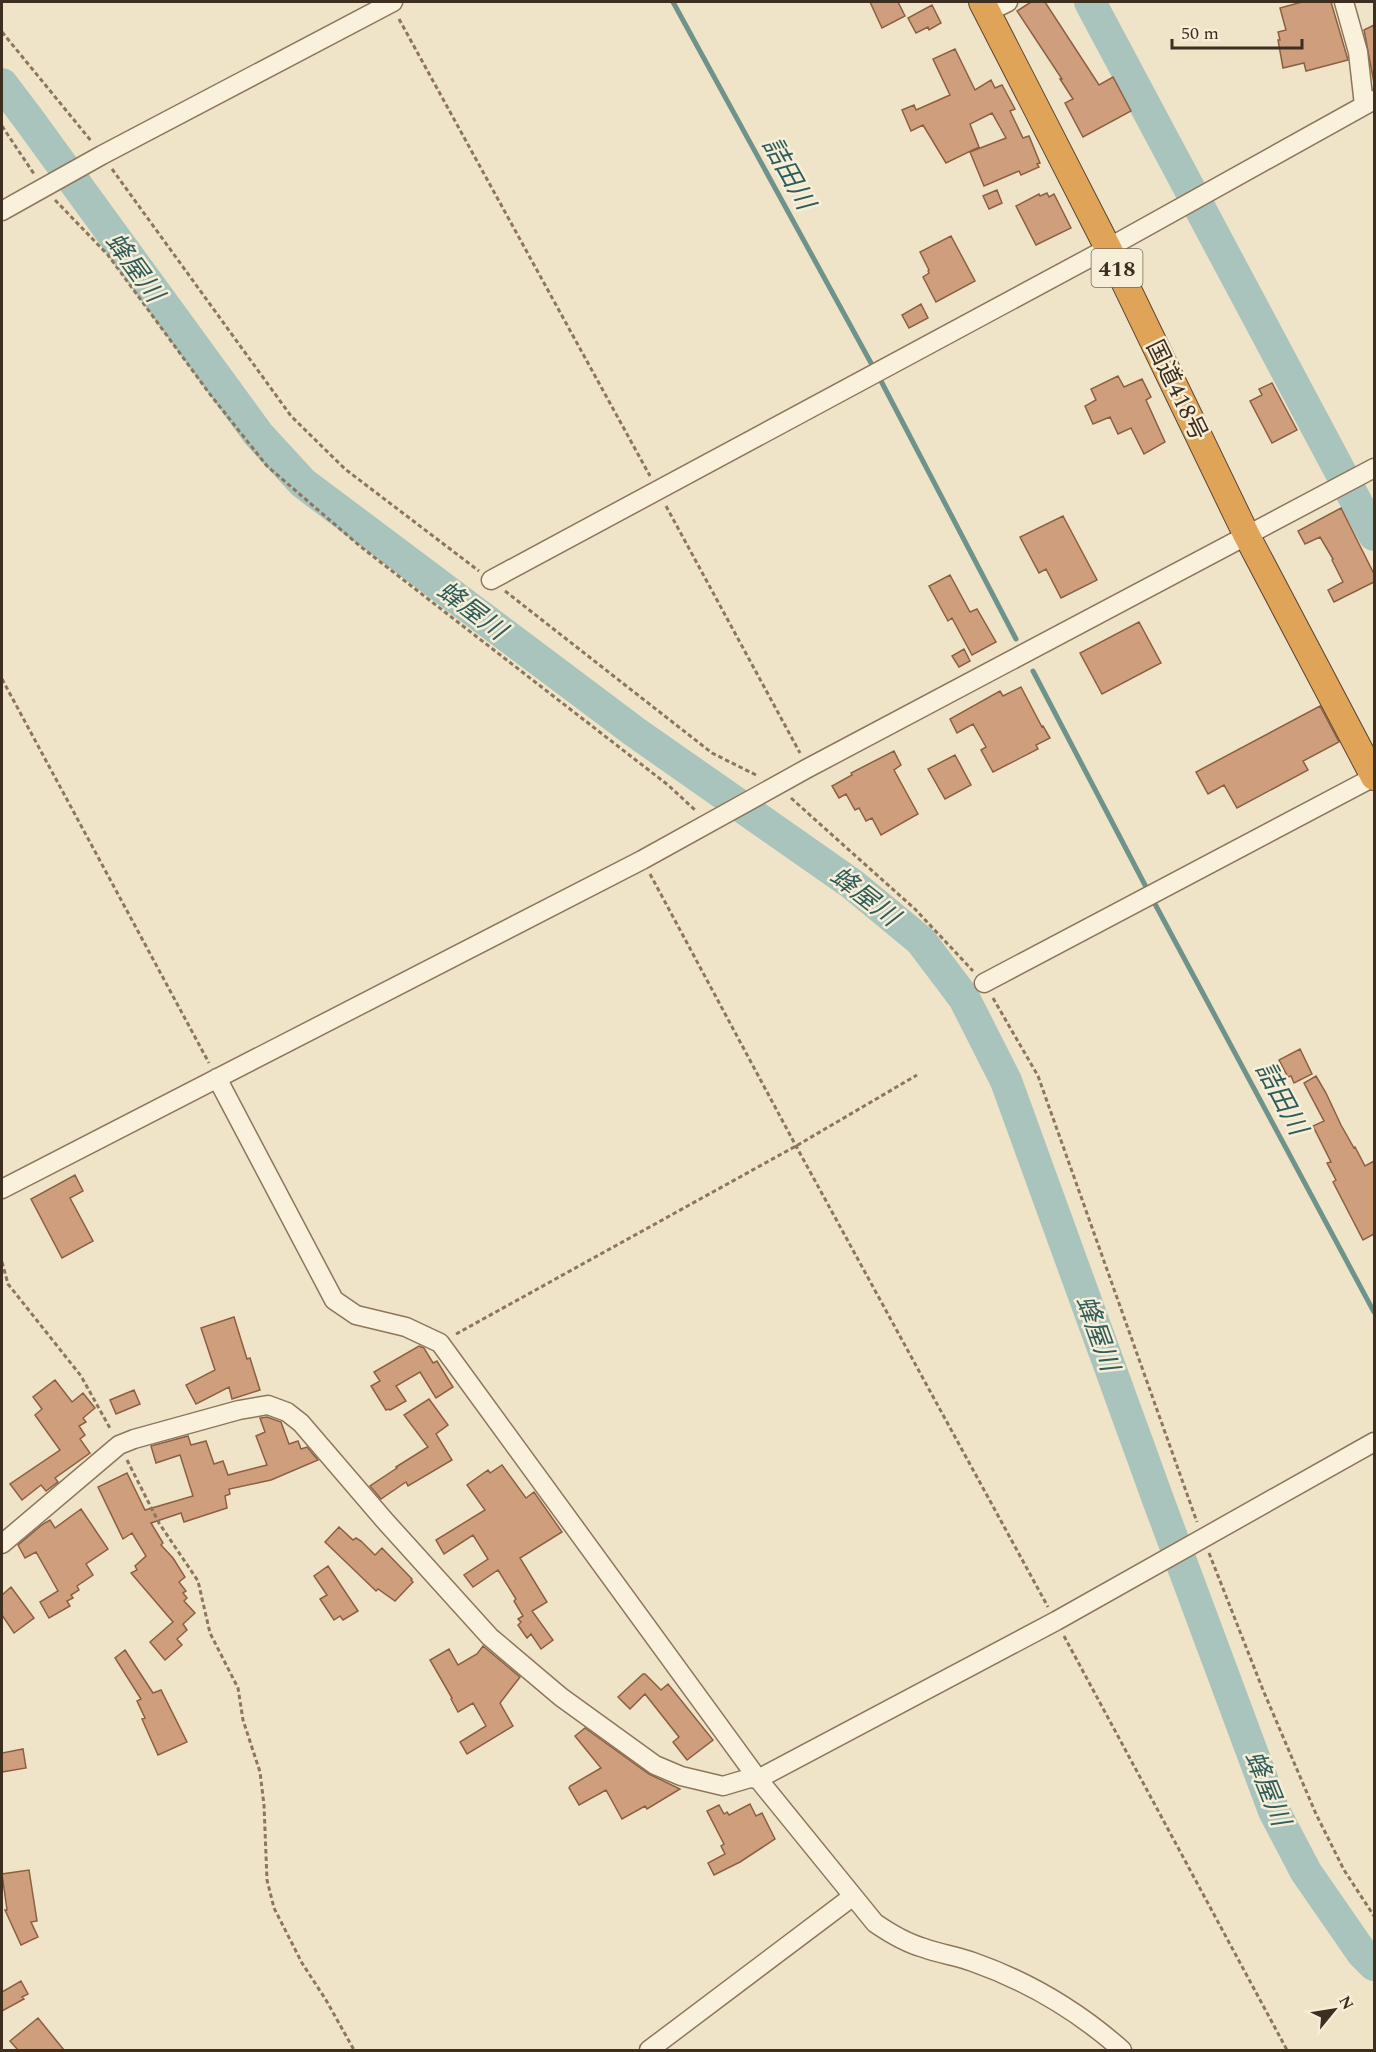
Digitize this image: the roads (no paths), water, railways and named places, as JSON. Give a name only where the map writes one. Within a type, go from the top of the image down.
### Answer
[{"type":"highway","name":"国道418号","points":[[993,5],[1247,536],[1374,777]]},
{"type":"street","points":[[2,211],[392,2]]},
{"type":"street","points":[[491,580],[1108,248],[1369,102],[1344,2]]},
{"type":"street","points":[[2,1189],[642,860],[808,768],[1374,468]]},
{"type":"street","points":[[984,983],[1374,777]]},
{"type":"street","points":[[217,1078],[334,1300],[356,1315],[406,1327],[440,1343],[758,1779],[875,1923],[896,1938],[972,1961],[1040,1991],[1102,2033],[1122,2050]]},
{"type":"street","points":[[2,1544],[119,1444],[267,1405],[287,1412],[301,1423],[386,1522],[490,1637],[561,1697],[648,1760],[681,1776],[723,1786],[750,1778],[758,1779],[1056,1621],[1374,1442]]},
{"type":"street","points":[[649,2050],[852,1897]]},
{"type":"waterway","name":"詰田川","points":[[673,2],[871,363]]},
{"type":"waterway","points":[[1090,2],[1374,535]]},
{"type":"waterway","name":"蜂屋川","points":[[2,84],[258,434],[303,483],[635,732],[852,884],[921,941],[964,998],[1006,1081],[1274,1811],[1306,1872],[1362,1953],[1374,1965]]},
{"type":"waterway","name":"詰田川","points":[[881,381],[1016,639]]},
{"type":"waterway","name":"詰田川","points":[[1033,671],[1145,885]]},
{"type":"waterway","name":"詰田川","points":[[1155,904],[1374,1312]]}]
